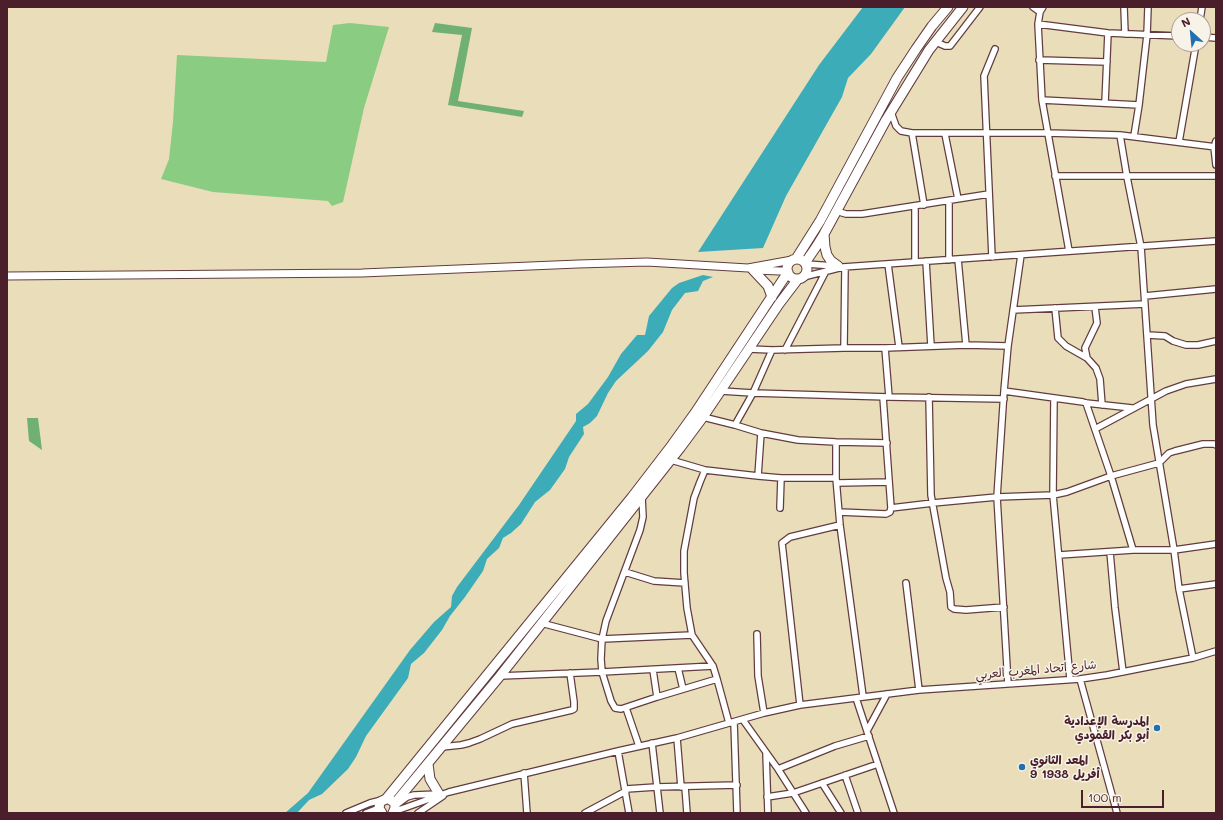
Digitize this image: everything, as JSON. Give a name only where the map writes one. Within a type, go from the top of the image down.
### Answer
[{"type":"main road","points":[[381,807],[636,491],[696,412],[772,297],[787,271],[788,265],[794,260],[820,221],[897,78],[928,32],[948,7]]},
{"type":"main road","points":[[394,809],[428,764],[500,676],[671,460],[703,417],[780,304],[807,272],[805,263],[824,234],[891,112],[936,42],[963,7]]},
{"type":"main road","points":[[824,234],[824,247],[827,254],[831,261],[842,267]]},
{"type":"main road","points":[[794,260],[801,260],[805,263]]},
{"type":"main road","points":[[750,269],[768,286],[772,297]]},
{"type":"main road","points":[[787,271],[792,277],[801,278]]},
{"type":"main road","points":[[428,764],[430,779],[440,794]]},
{"type":"main road","points":[[381,807],[392,800],[394,809]]},
{"type":"street","points":[[936,42],[945,46],[950,46],[980,7]]},
{"type":"street","points":[[1033,7],[1041,10],[1038,24],[1042,100],[1069,252]]},
{"type":"street","points":[[1124,7],[1125,34]]},
{"type":"street","points":[[1134,136],[1147,35],[1148,7]]},
{"type":"street","points":[[1038,24],[1108,33],[1171,36]]},
{"type":"street","points":[[1105,103],[1108,33]]},
{"type":"street","points":[[992,257],[984,76],[995,49]]},
{"type":"street","points":[[1179,142],[1195,52]]},
{"type":"street","points":[[1039,60],[1107,62]]},
{"type":"street","points":[[1042,100],[1139,105]]},
{"type":"street","points":[[891,112],[896,126],[901,131],[912,133],[1047,133],[1120,135],[1215,145],[1216,165]]},
{"type":"street","points":[[912,133],[924,205]]},
{"type":"street","points":[[944,134],[958,199]]},
{"type":"street","points":[[1120,135],[1141,247],[1153,425],[1179,589],[1193,658]]},
{"type":"street","points":[[1055,176],[1216,176]]},
{"type":"street","points":[[836,211],[846,214],[862,214],[989,194]]},
{"type":"street","points":[[948,260],[949,201]]},
{"type":"street","points":[[915,206],[915,262]]},
{"type":"street","points":[[801,278],[842,267],[1216,241]]},
{"type":"street","points":[[1008,684],[998,498],[1008,346],[1021,255]]},
{"type":"street","points":[[958,259],[966,345]]},
{"type":"street","points":[[750,269],[794,260]]},
{"type":"street","points":[[926,261],[931,346]]},
{"type":"street","points":[[7,276],[362,273],[647,262],[787,271]]},
{"type":"street","points":[[805,263],[842,267]]},
{"type":"street","points":[[888,264],[899,347]]},
{"type":"street","points":[[842,267],[844,348]]},
{"type":"street","points":[[785,350],[826,271]]},
{"type":"street","points":[[1144,296],[1216,289]]},
{"type":"street","points":[[1013,310],[1145,304]]},
{"type":"street","points":[[1086,358],[1085,348],[1097,323],[1095,306]]},
{"type":"street","points":[[1055,308],[1058,338],[1066,346],[1086,358],[1096,368],[1100,379],[1102,405]]},
{"type":"street","points":[[1147,335],[1164,336],[1186,346],[1216,341]]},
{"type":"street","points":[[749,350],[966,345],[1008,346]]},
{"type":"street","points":[[839,512],[886,514],[890,512],[885,348]]},
{"type":"street","points":[[735,425],[753,393],[772,350]]},
{"type":"street","points":[[1095,429],[1166,390],[1186,384],[1216,379]]},
{"type":"street","points":[[721,391],[886,397],[1004,399]]},
{"type":"street","points":[[1004,391],[1086,404],[1134,408]]},
{"type":"street","points":[[929,397],[931,495],[952,608],[956,610],[966,610],[1004,607]]},
{"type":"street","points":[[1054,398],[1053,495],[1060,555],[1070,679]]},
{"type":"street","points":[[1086,404],[1111,476],[1133,550]]},
{"type":"street","points":[[703,417],[761,433],[798,440],[887,443]]},
{"type":"street","points":[[758,476],[761,433]]},
{"type":"street","points":[[836,442],[840,525],[863,696]]},
{"type":"street","points":[[891,508],[933,503],[1053,495],[1067,492],[1111,476],[1159,463],[1169,453],[1175,451],[1203,444],[1216,445]]},
{"type":"street","points":[[671,460],[705,470],[758,476],[889,482]]},
{"type":"street","points":[[705,470],[694,498],[684,552],[687,608],[692,635],[712,666],[732,722],[737,786],[737,813]]},
{"type":"street","points":[[780,508],[781,478]]},
{"type":"street","points":[[642,496],[643,517],[640,530],[606,621],[602,639],[602,672],[611,702],[619,710],[717,679]]},
{"type":"street","points":[[800,705],[782,543],[790,537],[840,525]]},
{"type":"street","points":[[1060,555],[1133,550],[1174,550],[1216,544]]},
{"type":"street","points":[[1110,552],[1123,672]]},
{"type":"street","points":[[625,572],[654,581],[685,583]]},
{"type":"street","points":[[906,583],[919,690]]},
{"type":"street","points":[[1179,589],[1216,584]]},
{"type":"street","points":[[541,623],[602,639],[692,635]]},
{"type":"street","points":[[757,634],[758,676],[764,713]]},
{"type":"street","name":"شارع اتحاد المغرب العربي","points":[[440,794],[618,750],[677,738],[764,713],[800,705],[919,690],[1080,679],[1193,658],[1216,651]]},
{"type":"street","points":[[500,676],[653,670],[712,666]]},
{"type":"street","points":[[678,668],[683,689]]},
{"type":"street","points":[[653,670],[657,697]]},
{"type":"street","points":[[442,747],[469,743],[512,724],[566,713],[574,709],[570,673]]},
{"type":"street","points":[[1080,679],[1117,813]]},
{"type":"street","points":[[778,769],[868,733],[887,694]]},
{"type":"street","points":[[856,698],[894,813]]},
{"type":"street","points":[[626,708],[639,746]]},
{"type":"street","points":[[742,720],[778,769],[806,813]]},
{"type":"street","points":[[677,738],[687,813]]},
{"type":"street","points":[[652,743],[660,813]]},
{"type":"street","points":[[618,750],[629,813]]},
{"type":"street","points":[[766,753],[768,813]]},
{"type":"street","points":[[767,797],[793,793],[878,764]]},
{"type":"street","points":[[524,773],[527,813]]},
{"type":"street","points":[[845,775],[858,813]]},
{"type":"street","points":[[822,783],[841,813]]},
{"type":"street","points":[[585,813],[593,811],[626,790],[683,786],[737,786]]},
{"type":"street","points":[[418,813],[449,792]]},
{"type":"street","points":[[394,809],[440,794]]},
{"type":"street","points":[[394,809],[404,799],[411,796],[440,794]]},
{"type":"street","points":[[346,813],[370,803],[381,807]]},
{"type":"street","points":[[366,813],[381,807]]},
{"type":"green space","points":[[350,23],[389,27],[364,108],[343,202],[332,206],[328,201],[213,192],[161,179],[169,159],[177,55],[326,62],[333,25]]},
{"type":"green space","points":[[435,23],[472,28],[458,101],[524,111],[522,117],[448,105],[462,35],[432,32]]},
{"type":"green space","points":[[27,418],[38,418],[42,450],[29,441]]},
{"type":"water","points":[[863,7],[905,7],[871,54],[848,78],[842,97],[786,196],[763,248],[698,252],[819,65]]},
{"type":"water","points":[[703,275],[713,277],[703,281],[698,291],[685,293],[672,310],[663,332],[648,351],[616,381],[608,393],[597,416],[583,427],[584,434],[569,457],[565,469],[550,490],[535,502],[521,524],[503,538],[499,548],[487,559],[483,571],[450,616],[442,630],[424,653],[411,664],[408,678],[366,736],[356,757],[348,769],[322,794],[309,800],[297,813],[285,813],[308,793],[410,650],[434,622],[451,607],[452,596],[457,587],[519,505],[576,421],[576,414],[588,404],[608,377],[621,354],[637,335],[645,335],[649,316],[672,288],[679,283]]},
{"type":"place","name":"المدرسة الإعدادية أبو بكر القمودي","points":[[1157,728]]},
{"type":"place","name":"المعد الثانوي 9 أفريل 1938","points":[[1022,767]]}]
